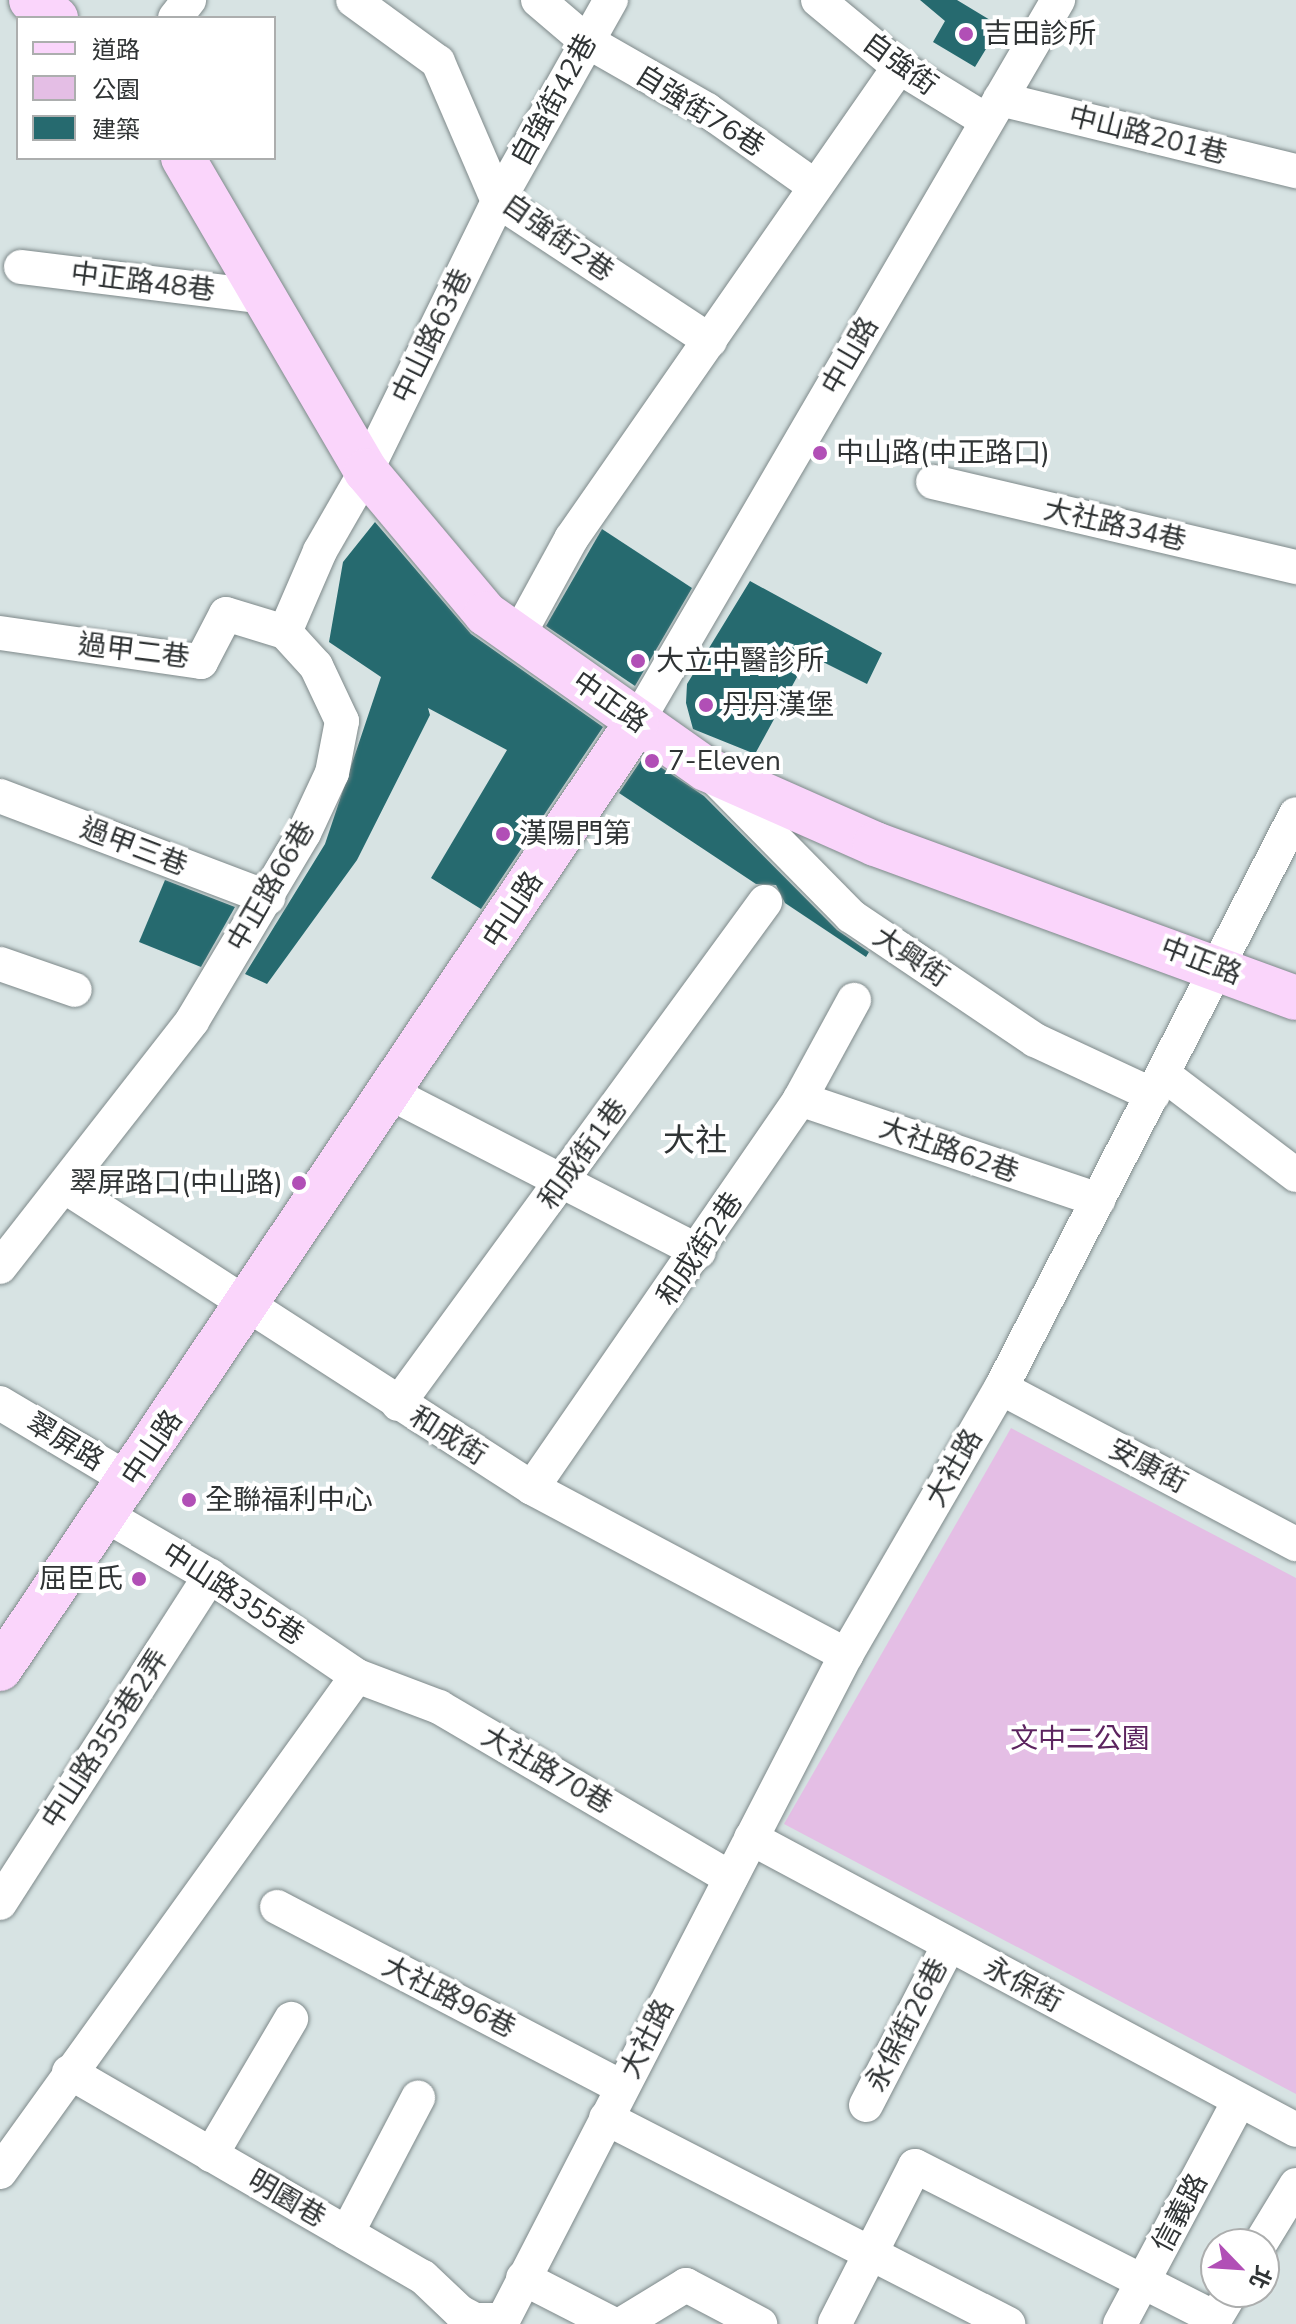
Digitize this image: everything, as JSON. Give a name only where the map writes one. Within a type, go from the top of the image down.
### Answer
[{"type":"main road","points":[[31,0],[53,16]]},
{"type":"main road","name":"中正路","points":[[184,160],[366,471],[486,614],[706,769],[875,844],[1216,965],[1296,998]]},
{"type":"main road","name":"中山路","points":[[0,1669],[392,1094],[637,722]]},
{"type":"street","points":[[177,16],[189,0]]},
{"type":"street","name":"自強街2巷","points":[[353,0],[438,62],[498,201],[710,341]]},
{"type":"street","name":"自強街76巷","points":[[538,0],[585,40],[707,110],[813,185]]},
{"type":"street","name":"自強街42巷","points":[[498,201],[585,40],[611,0]]},
{"type":"street","name":"自強街","points":[[818,0],[899,67],[993,110]]},
{"type":"street","name":"中山路","points":[[637,722],[1058,0]]},
{"type":"street","points":[[518,636],[571,539],[710,341],[813,185],[899,67]]},
{"type":"street","name":"中山路201巷","points":[[993,110],[1296,171]]},
{"type":"street","name":"中山路63巷","points":[[366,471],[498,201]]},
{"type":"street","name":"中正路48巷","points":[[21,267],[266,297]]},
{"type":"street","points":[[285,632],[320,551],[366,471]]},
{"type":"street","name":"大社路34巷","points":[[933,482],[1296,567]]},
{"type":"street","name":"過甲二巷","points":[[0,633],[201,662],[226,614],[285,632]]},
{"type":"street","name":"中正路66巷","points":[[0,1267],[67,1188],[192,1021],[268,898],[332,773],[342,721],[316,666],[285,632]]},
{"type":"street","name":"大興街","points":[[706,769],[851,916],[1035,1040],[1158,1084],[1296,1175]]},
{"type":"street","name":"過甲三巷","points":[[0,796],[268,898]]},
{"type":"street","name":"大社路","points":[[501,2323],[846,1655],[1001,1388],[1296,814]]},
{"type":"street","name":"和成街1巷","points":[[398,1404],[765,902]]},
{"type":"street","points":[[0,964],[75,990]]},
{"type":"street","name":"和成街2巷","points":[[532,1488],[699,1252],[800,1099],[854,1000]]},
{"type":"street","points":[[392,1094],[699,1252]]},
{"type":"street","name":"大社路62巷","points":[[800,1099],[1098,1200]]},
{"type":"street","name":"和成街","points":[[67,1188],[246,1308],[532,1488],[846,1655]]},
{"type":"street","name":"安康街","points":[[1001,1388],[1296,1544]]},
{"type":"street","name":"翠屏路","points":[[0,1403],[119,1498]]},
{"type":"street","name":"中山路355巷","points":[[119,1498],[210,1576],[357,1676]]},
{"type":"street","name":"中山路355巷2弄","points":[[0,1903],[210,1576]]},
{"type":"street","points":[[0,2172],[69,2072],[357,1676]]},
{"type":"street","name":"大社路70巷","points":[[357,1676],[439,1707],[730,1878]]},
{"type":"street","name":"永保街","points":[[751,1838],[1296,2130]]},
{"type":"street","name":"大社路96巷","points":[[277,1907],[622,2087]]},
{"type":"street","name":"永保街26巷","points":[[866,2105],[949,1945]]},
{"type":"street","points":[[211,2155],[291,2019]]},
{"type":"street","name":"明園巷","points":[[69,2072],[423,2277],[460,2312],[475,2320],[501,2323]]},
{"type":"street","points":[[347,2233],[418,2098]]},
{"type":"street","name":"信義路","points":[[1120,2324],[1239,2101]]},
{"type":"street","points":[[606,2118],[1008,2324]]},
{"type":"street","points":[[835,2323],[915,2166],[1143,2282],[1219,2311]]},
{"type":"street","points":[[1270,2228],[1296,2185]]},
{"type":"street","points":[[523,2278],[613,2324]]},
{"type":"street","points":[[622,2324],[686,2285],[760,2324]]},
{"type":"green space","name":"文中二公園","points":[[1011,1428],[1296,1578],[1296,2094],[784,1824]]},
{"type":"building","name":"吉田診所","points":[[920,0],[957,0],[1000,26],[975,67],[933,42],[945,21]]},
{"type":"building","points":[[375,522],[471,634],[603,727],[481,909],[431,878],[507,750],[428,708],[430,715],[357,860],[267,984],[245,974],[325,844],[381,677],[329,642],[343,562]]},
{"type":"building","points":[[602,529],[692,588],[635,686],[546,626]]},
{"type":"building","points":[[750,581],[882,653],[867,684],[809,655],[755,754],[693,729],[686,703],[687,684]]},
{"type":"building","points":[[644,756],[704,796],[837,930],[869,952],[866,957],[785,903],[776,885],[756,884],[619,793]]},
{"type":"building","points":[[165,880],[235,907],[201,967],[139,942]]},
{"type":"place","name":"吉田診所","points":[[966,34]]},
{"type":"place","name":"中山路(中正路口)","points":[[820,453]]},
{"type":"place","name":"大立中醫診所","points":[[638,661]]},
{"type":"place","name":"丹丹漢堡","points":[[706,705]]},
{"type":"place","name":"7-Eleven","points":[[652,761]]},
{"type":"place","name":"漢陽門第","points":[[503,834]]},
{"type":"place","name":"翠屏路口(中山路)","points":[[299,1183]]},
{"type":"place","name":"全聯福利中心","points":[[189,1500]]},
{"type":"place","name":"屈臣氏","points":[[139,1579]]},
{"type":"district","name":"大社","points":[[695,1141]]}]
